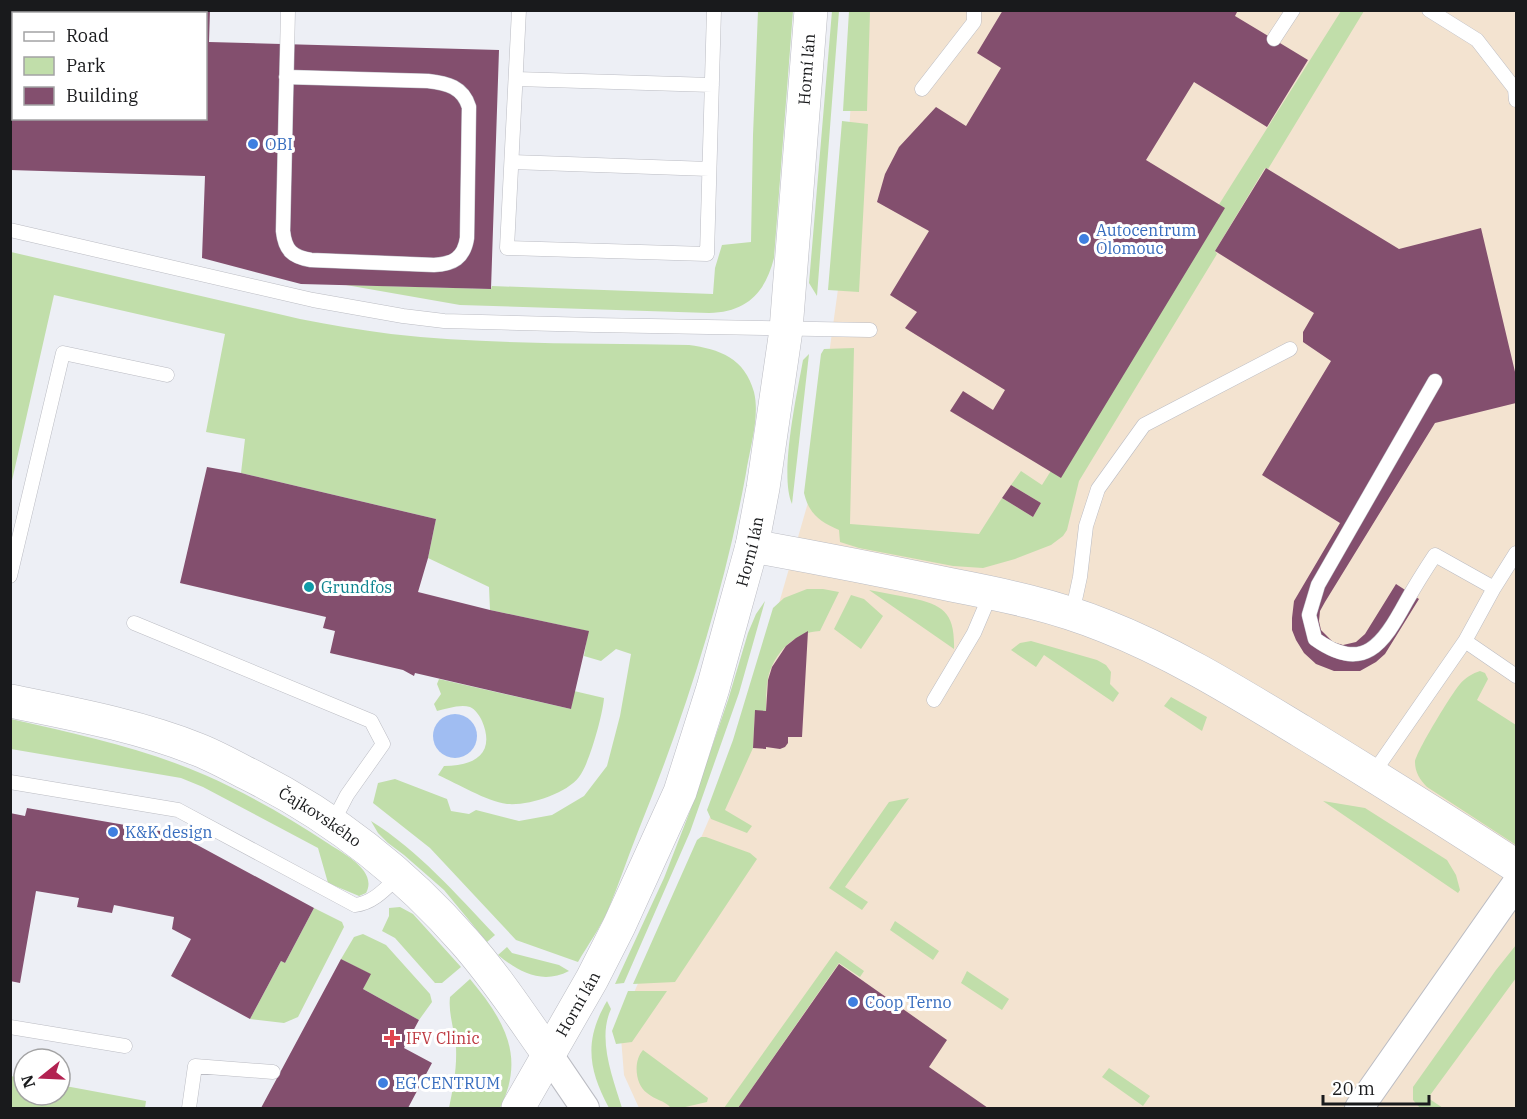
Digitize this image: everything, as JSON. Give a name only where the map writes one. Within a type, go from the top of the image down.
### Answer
[{"type":"street","name":"Horní lán","points":[[518,1108],[592,979],[619,926],[680,792],[713,688],[752,546],[763,488],[786,330],[811,10]]},
{"type":"street","points":[[752,546],[991,593],[1072,614],[1106,626],[1170,656],[1263,708],[1516,866]]},
{"type":"street","name":"Čajkovského","points":[[10,701],[127,727],[200,750],[267,783],[333,822],[400,875],[466,942],[549,1054]]},
{"type":"street","points":[[1359,1108],[1516,884]]},
{"type":"street","name":"Horní lán","points":[[549,1054],[585,1108]]},
{"type":"lane","points":[[286,77],[428,81],[447,83],[459,91],[469,107],[467,238],[465,248],[454,262],[434,265],[311,260],[297,258],[285,246],[283,231],[286,77],[288,10]]},
{"type":"lane","points":[[519,10],[507,248],[707,254],[714,10]]},
{"type":"lane","points":[[922,89],[974,22],[974,10]]},
{"type":"lane","points":[[1274,39],[1293,10]]},
{"type":"lane","points":[[1429,10],[1477,40],[1515,89],[1516,100]]},
{"type":"lane","points":[[516,79],[712,86]]},
{"type":"lane","points":[[512,162],[709,169]]},
{"type":"lane","points":[[10,230],[313,300],[444,321],[870,330]]},
{"type":"lane","points":[[1072,614],[1080,577],[1086,526],[1098,489],[1144,425],[1290,350]]},
{"type":"lane","points":[[10,576],[63,353],[167,375]]},
{"type":"lane","points":[[1435,381],[1318,585],[1309,615],[1315,639],[1331,650],[1348,655],[1369,652],[1387,635],[1435,555],[1494,588]]},
{"type":"lane","points":[[1372,775],[1465,640],[1516,553]]},
{"type":"lane","points":[[934,700],[974,633],[991,593]]},
{"type":"lane","points":[[134,623],[371,721],[383,744],[347,795],[333,822]]},
{"type":"lane","points":[[1465,640],[1516,676]]},
{"type":"lane","points":[[10,782],[178,810],[354,905],[372,900],[400,875]]},
{"type":"lane","points":[[10,1027],[125,1046]]},
{"type":"lane","points":[[189,1108],[195,1066],[273,1072]]},
{"type":"shaded area","points":[[857,11],[1516,11],[1516,1108],[639,1108],[624,1075],[620,1025],[713,810],[761,666],[809,499],[839,282]]},
{"type":"green space","points":[[758,11],[793,11],[774,258],[759,291],[744,304],[734,309],[709,313],[460,305],[346,285],[491,289],[492,286],[713,294],[715,268],[722,245],[751,242]]},
{"type":"green space","points":[[832,11],[839,11],[817,296],[809,283]]},
{"type":"green space","points":[[849,11],[870,11],[867,111],[843,111]]},
{"type":"green space","points":[[1341,11],[1364,11],[1268,169],[1265,168],[1215,251],[1217,254],[1079,481],[1067,530],[1063,536],[1051,545],[983,568],[953,566],[859,548],[840,542],[839,530],[826,524],[812,512],[804,493],[821,354],[824,349],[854,348],[850,524],[979,534],[1002,498],[1033,517],[1041,503],[1011,485],[1021,471],[1042,485]]},
{"type":"green space","points":[[842,121],[868,124],[859,292],[828,290]]},
{"type":"green space","points":[[11,252],[300,319],[345,327],[391,334],[465,340],[689,345],[711,349],[729,357],[744,371],[754,392],[755,422],[737,518],[715,609],[672,742],[616,890],[608,910],[578,962],[516,940],[430,848],[373,803],[378,783],[395,779],[447,799],[451,811],[469,814],[476,810],[519,821],[552,815],[584,796],[607,766],[620,716],[631,654],[616,649],[601,661],[584,656],[588,631],[490,610],[489,587],[428,558],[436,519],[241,473],[245,439],[206,432],[225,334],[54,295],[11,485]]},
{"type":"green space","points":[[809,354],[792,504],[788,491],[787,474],[790,434],[803,360]]},
{"type":"green space","points":[[807,589],[839,592],[820,631],[802,635],[786,646],[771,669],[767,686],[766,711],[755,711],[753,748],[725,810],[752,826],[747,833],[711,819],[707,810],[733,740],[773,608],[784,598]]},
{"type":"green space","points":[[869,590],[922,601],[939,608],[950,619],[954,649]]},
{"type":"green space","points":[[851,595],[864,599],[883,616],[861,649],[834,629]]},
{"type":"green space","points":[[765,601],[739,693],[690,832],[624,983],[615,984],[664,878],[690,811],[748,633],[756,614]]},
{"type":"green space","points":[[1031,641],[1097,660],[1106,665],[1111,672],[1110,684],[1119,693],[1113,702],[1044,655],[1036,667],[1011,650],[1020,643]]},
{"type":"green space","points":[[1480,671],[1485,673],[1488,679],[1477,700],[1516,725],[1516,845],[1427,787],[1420,779],[1416,769],[1415,762],[1421,747],[1450,699],[1464,680]]},
{"type":"green space","points":[[439,679],[571,709],[574,691],[604,698],[595,739],[579,777],[565,789],[546,798],[507,804],[481,796],[438,775],[444,766],[465,764],[480,756],[486,742],[486,732],[482,721],[472,708],[458,706],[437,711],[434,704],[441,694],[437,684]]},
{"type":"green space","points":[[1171,697],[1207,717],[1202,731],[1164,706]]},
{"type":"green space","points":[[11,719],[109,742],[158,757],[182,765],[237,790],[314,834],[358,864],[367,877],[366,893],[359,896],[328,883],[318,848],[203,787],[181,778],[11,749]]},
{"type":"green space","points":[[909,798],[845,887],[868,902],[862,910],[829,888],[889,802]]},
{"type":"green space","points":[[1323,801],[1365,808],[1447,860],[1456,875],[1460,890],[1458,893]]},
{"type":"green space","points":[[371,821],[421,859],[495,935],[487,942],[444,890],[388,843]]},
{"type":"green space","points":[[701,837],[750,853],[757,859],[675,982],[633,984],[697,840]]},
{"type":"green space","points":[[400,907],[413,914],[461,967],[442,983],[435,983],[395,938],[382,931],[389,916],[389,908]]},
{"type":"green space","points":[[314,908],[342,922],[344,927],[298,1017],[284,1023],[250,1019],[281,961],[285,963]]},
{"type":"green space","points":[[895,921],[939,951],[933,960],[890,930]]},
{"type":"green space","points":[[363,934],[386,945],[430,994],[432,1002],[419,1020],[363,989],[370,974],[341,959],[354,937]]},
{"type":"green space","points":[[1516,945],[1516,978],[1428,1098],[1443,1108],[1420,1108],[1413,1100],[1413,1087]]},
{"type":"green space","points":[[507,947],[512,953],[559,965],[569,971],[549,977],[531,975],[514,967],[498,955]]},
{"type":"green space","points":[[836,951],[864,971],[860,977],[839,963],[738,1108],[724,1108]]},
{"type":"green space","points":[[967,971],[1009,999],[1002,1010],[961,983]]},
{"type":"green space","points":[[470,979],[493,1009],[508,1039],[511,1072],[508,1089],[500,1108],[449,1108],[456,1056],[450,997]]},
{"type":"green space","points":[[628,991],[667,991],[632,1042],[616,1044],[612,1031]]},
{"type":"green space","points":[[607,1001],[611,1009],[607,1021],[606,1046],[622,1108],[609,1108],[593,1067],[592,1042]]},
{"type":"green space","points":[[643,1050],[708,1098],[707,1102],[671,1108],[647,1093],[640,1084],[637,1072],[638,1060]]},
{"type":"green space","points":[[1109,1068],[1150,1096],[1143,1106],[1102,1077]]},
{"type":"green space","points":[[10,1076],[12,1076],[12,1107],[72,1107],[72,1087],[146,1101],[145,1108],[11,1108]]},
{"type":"water","points":[[455,714],[470,721],[477,736],[470,751],[455,758],[440,751],[433,736],[440,721]]},
{"type":"building","name":"OBI","points":[[10,10],[210,10],[209,42],[499,50],[491,289],[301,284],[202,258],[205,176],[10,170]]},
{"type":"building","name":"Autocentrum Olomouc","points":[[1003,10],[1238,10],[1235,16],[1308,60],[1267,127],[1194,82],[1146,160],[1225,208],[1061,478],[950,411],[963,391],[993,410],[1005,390],[905,328],[917,312],[890,295],[929,231],[877,202],[885,174],[899,147],[936,107],[966,126],[1001,68],[977,53]]},
{"type":"building","points":[[1266,168],[1399,249],[1481,228],[1516,376],[1516,403],[1435,423],[1320,611],[1321,630],[1333,642],[1343,645],[1356,642],[1365,634],[1396,584],[1419,599],[1385,654],[1360,671],[1334,671],[1316,664],[1304,653],[1292,630],[1294,601],[1340,523],[1262,475],[1331,361],[1303,342],[1303,332],[1314,313],[1215,251]]},
{"type":"building","name":"Grundfos","points":[[207,467],[436,519],[418,592],[589,631],[571,709],[415,673],[414,676],[403,670],[330,653],[335,631],[323,628],[326,617],[180,583]]},
{"type":"building","points":[[1011,485],[1041,503],[1033,517],[1002,498]]},
{"type":"building","points":[[808,631],[802,737],[788,737],[788,743],[780,749],[753,748],[755,710],[766,711],[768,680],[772,667],[786,646]]},
{"type":"building","points":[[27,808],[177,834],[314,908],[285,963],[281,961],[250,1019],[171,976],[191,939],[172,929],[174,917],[114,905],[112,913],[77,907],[79,898],[36,891],[20,983],[10,981],[10,813],[25,816]]},
{"type":"building","points":[[341,959],[371,974],[363,989],[419,1020],[404,1048],[432,1063],[408,1108],[261,1108]]},
{"type":"building","name":"Coop Terno","points":[[839,964],[947,1040],[929,1067],[988,1108],[738,1108]]},
{"type":"place","name":"OBI","points":[[253,144]]},
{"type":"place","name":"Autocentrum Olomouc","points":[[1084,239]]},
{"type":"place","name":"Grundfos","points":[[309,587]]},
{"type":"place","name":"K&K design","points":[[113,832]]},
{"type":"place","name":"Coop Terno","points":[[853,1002]]},
{"type":"place","name":"IFV Clinic","points":[[392,1038]]},
{"type":"place","name":"EG CENTRUM","points":[[383,1083]]}]
